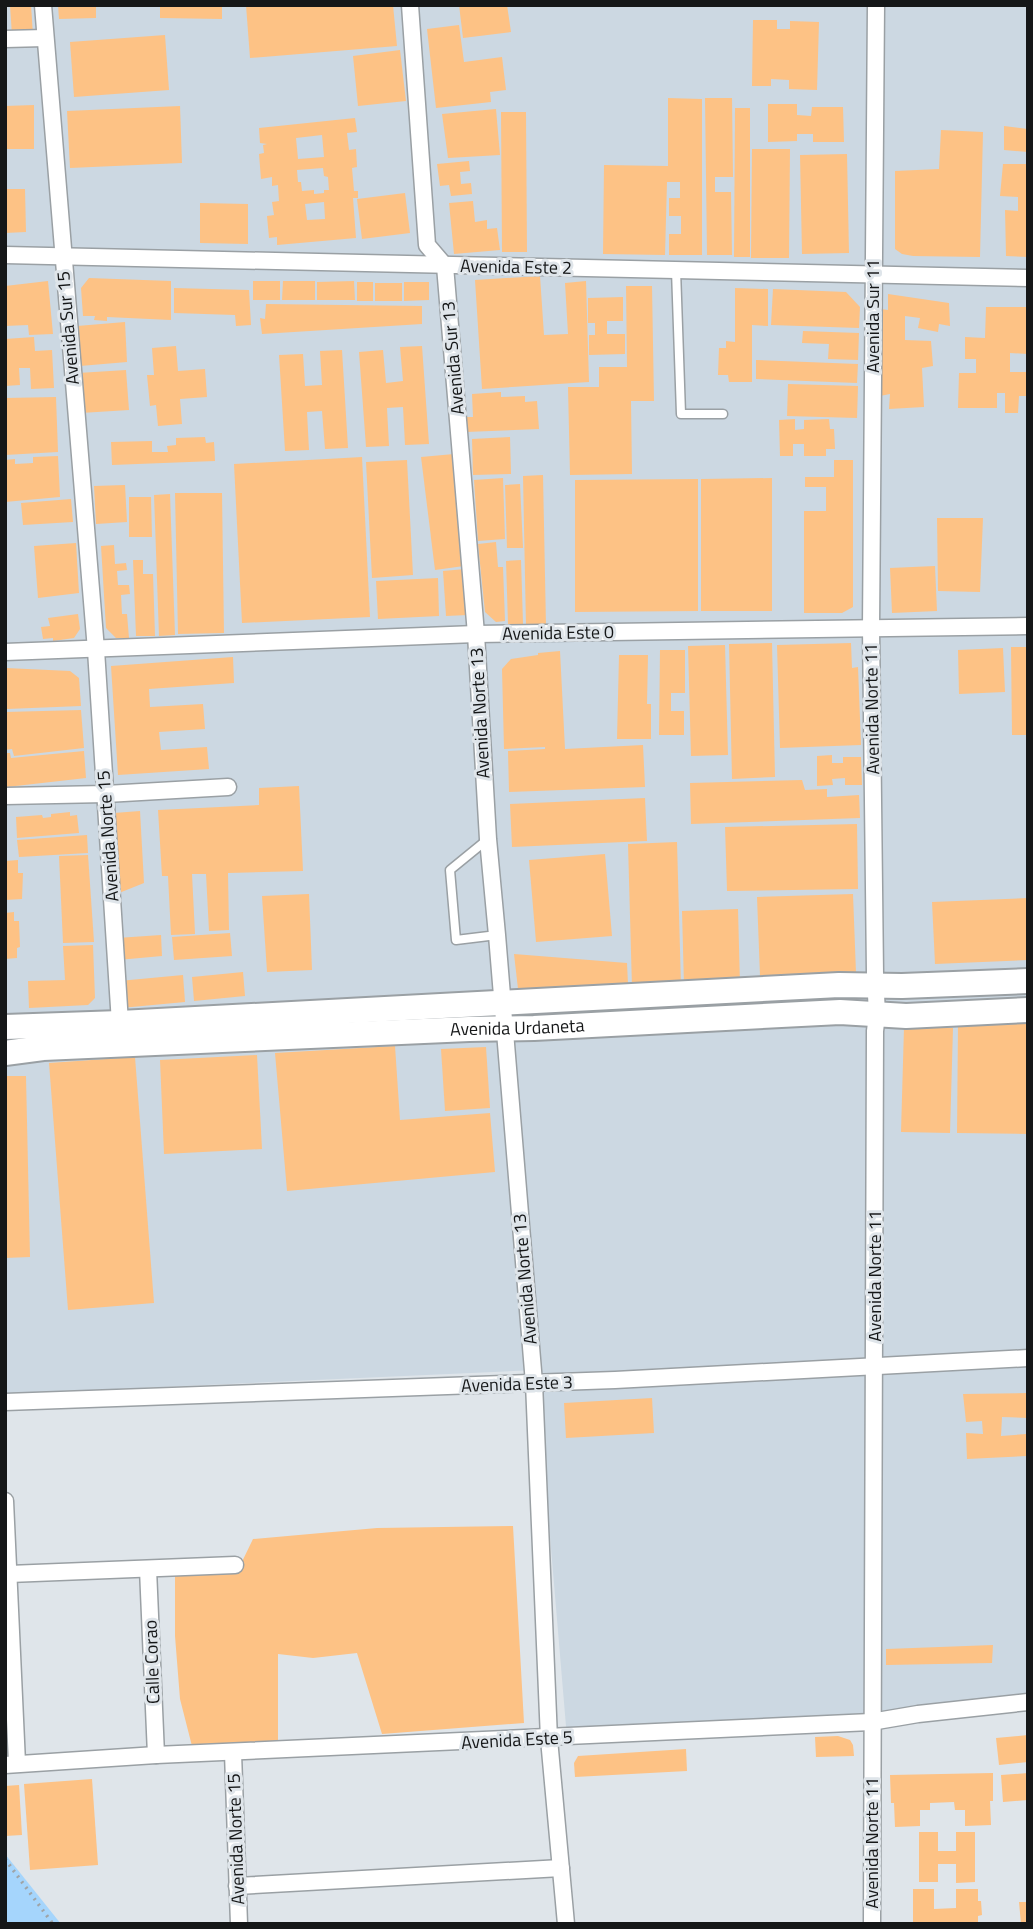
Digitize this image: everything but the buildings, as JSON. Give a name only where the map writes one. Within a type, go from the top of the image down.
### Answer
[{"type":"main road","name":"Avenida Urdaneta","points":[[41,1036],[120,1023],[839,985],[1028,981]]},
{"type":"main road","name":"Avenida Urdaneta","points":[[41,1036],[504,1029],[840,1012],[906,1016],[1028,1010]]},
{"type":"main road","points":[[5,1024],[41,1036]]},
{"type":"main road","points":[[5,1050],[41,1036]]},
{"type":"street","name":"Avenida Sur 15","points":[[43,5],[96,650]]},
{"type":"street","name":"Avenida Sur 13","points":[[410,5],[428,245],[445,266],[476,634]]},
{"type":"street","name":"Avenida Sur 11","points":[[871,628],[876,5]]},
{"type":"street","points":[[5,39],[45,38]]},
{"type":"street","name":"Avenida Este 2","points":[[5,255],[1028,278]]},
{"type":"street","name":"Avenida Este 0","points":[[5,652],[476,634],[1028,626]]},
{"type":"street","name":"Avenida Norte 11","points":[[871,628],[877,1015],[872,1924]]},
{"type":"street","name":"Avenida Norte 13","points":[[476,634],[488,839],[534,1383],[549,1739],[566,1924]]},
{"type":"street","name":"Avenida Norte 15","points":[[96,650],[120,1023]]},
{"type":"street","points":[[5,796],[228,787]]},
{"type":"street","name":"Avenida Este 3","points":[[5,1402],[534,1383],[1028,1358]]},
{"type":"street","points":[[5,1501],[9,1574],[11,1764]]},
{"type":"street","points":[[9,1574],[235,1565]]},
{"type":"street","name":"Calle Corao","points":[[148,1569],[156,1755]]},
{"type":"street","name":"Avenida Este 5","points":[[11,1764],[872,1722],[1028,1702]]},
{"type":"street","name":"Avenida Norte 15","points":[[233,1753],[239,1924]]},
{"type":"street","points":[[237,1886],[561,1868]]},
{"type":"lane","points":[[676,270],[681,414],[723,414]]},
{"type":"lane","points":[[488,839],[450,870],[456,940],[498,935]]},
{"type":"path","points":[[5,1859],[53,1924]]},
{"type":"shaded area","points":[[5,5],[1028,5],[1028,1700],[567,1738],[536,1370],[5,1394]]},
{"type":"shaded area","points":[[5,1854],[61,1924],[5,1924]]}]
